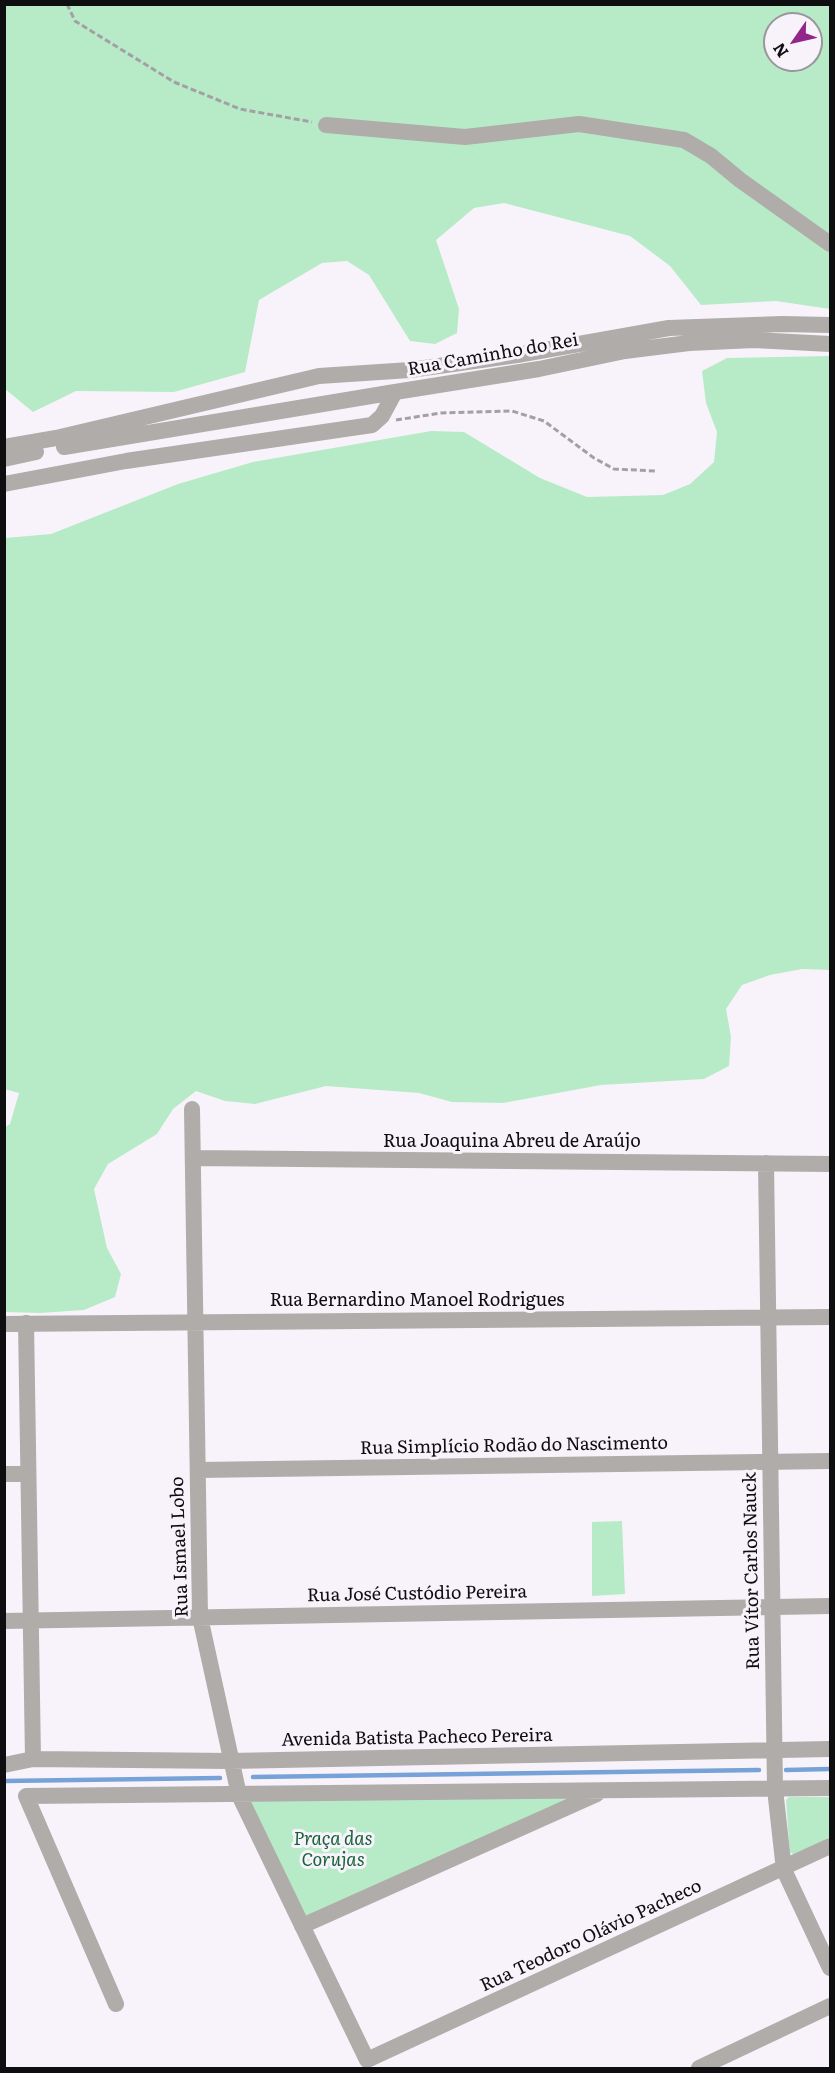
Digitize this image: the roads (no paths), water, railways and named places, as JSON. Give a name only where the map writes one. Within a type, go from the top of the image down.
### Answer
[{"type":"street","points":[[326,125],[465,137],[579,124],[684,140],[711,156],[740,180],[831,244]]},
{"type":"street","points":[[4,447],[56,438],[319,376],[366,375],[517,356],[669,328],[782,324],[831,325]]},
{"type":"street","name":"Rua Caminho do Rei","points":[[4,484],[126,461],[372,425],[382,416],[394,392],[689,343],[754,340],[831,344]]},
{"type":"street","points":[[4,459],[394,392]]},
{"type":"street","name":"Rua Ismael Lobo","points":[[192,1109],[200,1617],[239,1795],[367,2060]]},
{"type":"street","name":"Rua Joaquina Abreu de Araújo","points":[[193,1158],[831,1164]]},
{"type":"street","name":"Rua Vítor Carlos Nauck","points":[[766,1163],[775,1789],[783,1870],[831,1968]]},
{"type":"street","name":"Rua Bernardino Manoel Rodrigues","points":[[4,1324],[831,1317]]},
{"type":"street","points":[[26,1323],[33,1759]]},
{"type":"street","name":"Rua Simplício Rodão do Nascimento","points":[[198,1470],[831,1461]]},
{"type":"street","points":[[4,1474],[28,1473]]},
{"type":"street","name":"Rua José Custódio Pereira","points":[[4,1621],[831,1606]]},
{"type":"street","name":"Avenida Batista Pacheco Pereira","points":[[4,1765],[33,1759],[231,1761],[831,1749]]},
{"type":"street","points":[[116,2004],[26,1796],[831,1788]]},
{"type":"street","points":[[302,1926],[604,1790]]},
{"type":"street","name":"Rua Teodoro Olávio Pacheco","points":[[367,2060],[831,1846]]},
{"type":"street","points":[[699,2068],[831,2006]]},
{"type":"waterway","points":[[786,1770],[830,1769]]},
{"type":"waterway","points":[[253,1777],[759,1770]]},
{"type":"waterway","points":[[4,1781],[220,1778]]},
{"type":"park label","name":"Praça das Corujas","points":[[333,1850]]}]
